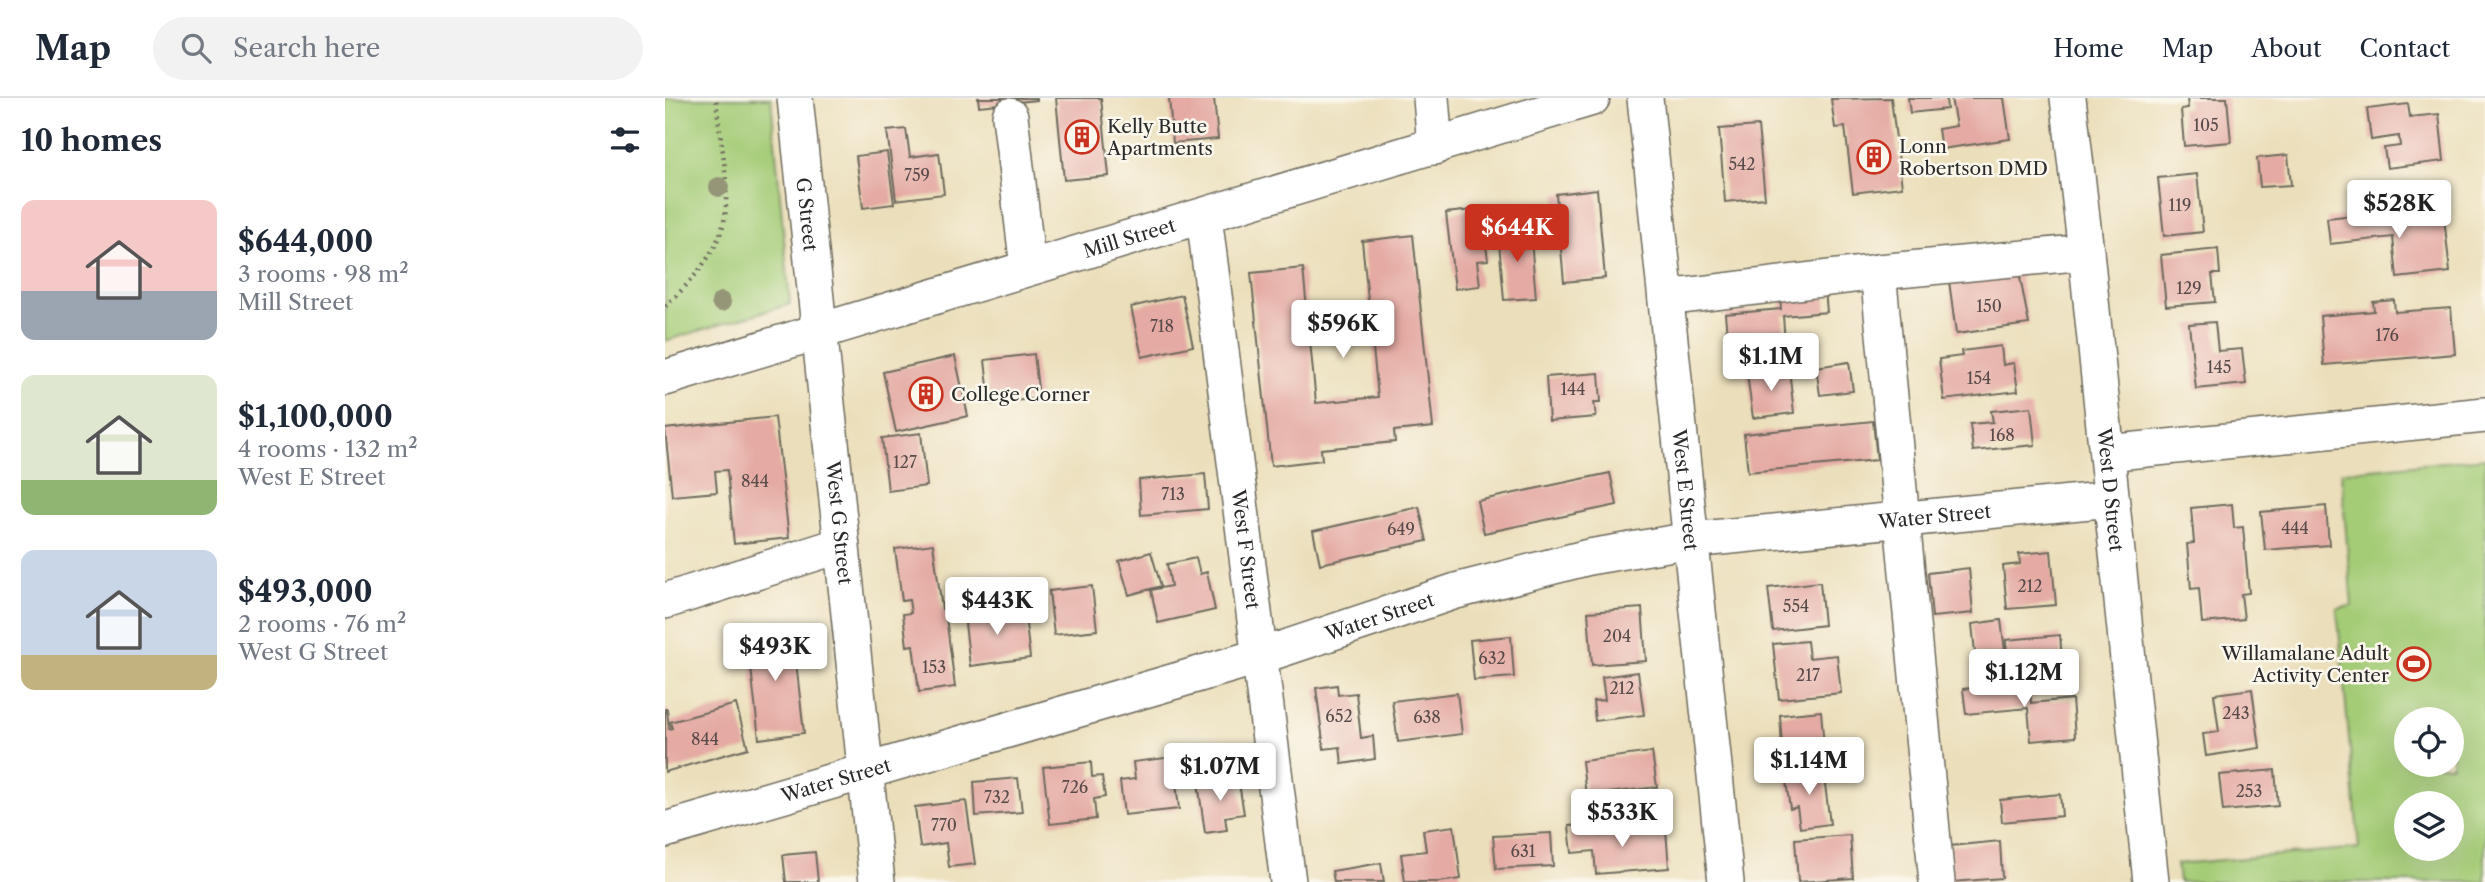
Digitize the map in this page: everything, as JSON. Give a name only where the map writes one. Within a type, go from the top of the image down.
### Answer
[{"type":"street","name":"G Street","points":[[795,98],[820,331]]},
{"type":"street","points":[[1431,98],[1435,147]]},
{"type":"street","name":"Mill Street","points":[[665,377],[1592,98]]},
{"type":"street","name":"West E Street","points":[[1645,98],[1726,882]]},
{"type":"street","name":"West D Street","points":[[2069,98],[2151,882]]},
{"type":"street","points":[[1010,116],[1028,268]]},
{"type":"street","name":"West F Street","points":[[1204,216],[1288,882]]},
{"type":"street","points":[[1666,298],[1878,272],[2086,252]]},
{"type":"street","points":[[1878,272],[1937,882]]},
{"type":"street","name":"West G Street","points":[[820,331],[877,882]]},
{"type":"street","points":[[2106,453],[2485,415]]},
{"type":"street","name":"Water Street","points":[[665,830],[1261,656],[1456,591],[1589,556],[1691,540],[2111,499]]},
{"type":"street","points":[[665,601],[841,545]]},
{"type":"path","points":[[665,306],[687,286],[721,234],[727,208],[716,98]]},
{"type":"green space","points":[[665,98],[771,98],[790,304],[665,341]]},
{"type":"green space","name":"Willamalane Adult Activity Center","points":[[2485,458],[2485,882],[2179,882],[2177,864],[2359,848],[2337,608],[2352,606],[2341,472]]},
{"type":"building","points":[[978,98],[1037,98],[1037,100],[979,106]]},
{"type":"building","name":"Kelly Butte Apartments","points":[[1056,98],[1101,98],[1109,176],[1064,180]]},
{"type":"building","name":"Kelly Butte Apartments","points":[[1169,98],[1214,98],[1218,139],[1173,143]]},
{"type":"building","name":"Lonn Robertson DMD","points":[[1891,98],[1902,187],[1853,193],[1845,127],[1835,128],[1831,99]]},
{"type":"building","points":[[1908,98],[1946,98],[1947,109],[1910,113]]},
{"type":"building","points":[[1951,98],[2004,98],[2010,139],[1941,149],[1938,129],[1956,126]]},
{"type":"building","points":[[2187,98],[2227,98],[2231,142],[2184,146],[2181,109],[2188,108]]},
{"type":"building","points":[[2408,104],[2410,117],[2439,114],[2444,161],[2387,168],[2384,148],[2400,146],[2399,136],[2371,140],[2367,109]]},
{"type":"building","points":[[1758,126],[1765,198],[1725,202],[1719,129]]},
{"type":"building","points":[[906,129],[910,157],[939,153],[944,194],[896,200],[887,131]]},
{"type":"building","points":[[887,152],[894,204],[863,208],[856,156]]},
{"type":"building","points":[[2288,155],[2291,185],[2260,187],[2257,158]]},
{"type":"building","points":[[2197,174],[2203,232],[2164,236],[2158,178]]},
{"type":"building","points":[[1597,189],[1605,278],[1564,282],[1556,194]]},
{"type":"building","points":[[1481,209],[1488,260],[1477,261],[1480,286],[1455,289],[1446,213]]},
{"type":"building","points":[[2392,211],[2394,222],[2444,217],[2450,272],[2397,278],[2393,237],[2330,244],[2327,218]]},
{"type":"building","points":[[1530,228],[1536,298],[1504,300],[1498,231]]},
{"type":"building","points":[[1413,235],[1433,427],[1394,431],[1395,442],[1321,449],[1322,460],[1271,466],[1251,273],[1303,268],[1316,403],[1378,397],[1362,241]]},
{"type":"building","points":[[2218,249],[2220,274],[2212,274],[2215,302],[2166,306],[2161,255]]},
{"type":"building","points":[[2019,272],[2029,324],[1956,334],[1949,281]]},
{"type":"building","points":[[1825,290],[1827,312],[1783,316],[1785,342],[1771,343],[1771,351],[1729,355],[1725,314],[1781,309],[1780,294]]},
{"type":"building","points":[[1182,295],[1193,346],[1142,357],[1131,307]]},
{"type":"building","points":[[2394,300],[2395,312],[2451,308],[2455,354],[2324,365],[2320,316],[2374,311],[2373,302]]},
{"type":"building","points":[[2215,322],[2218,351],[2242,349],[2246,384],[2196,389],[2189,324]]},
{"type":"building","points":[[2001,346],[2003,365],[2014,363],[2018,391],[1944,400],[1939,359],[1962,356],[1961,351]]},
{"type":"building","points":[[1034,354],[1039,398],[990,404],[985,360]]},
{"type":"building","name":"College Corner","points":[[955,356],[968,416],[896,432],[883,372]]},
{"type":"building","points":[[1849,362],[1853,391],[1820,395],[1816,367]]},
{"type":"building","points":[[1789,369],[1794,413],[1753,418],[1747,374]]},
{"type":"building","points":[[1599,373],[1601,402],[1594,402],[1596,417],[1549,421],[1546,377]]},
{"type":"building","points":[[2031,407],[2035,445],[1973,451],[1970,424],[1993,422],[1991,411]]},
{"type":"building","points":[[775,417],[789,538],[734,544],[727,470],[715,471],[717,492],[672,496],[665,429]]},
{"type":"building","points":[[1873,421],[1877,460],[1748,472],[1744,434]]},
{"type":"building","points":[[921,433],[927,486],[888,491],[882,438]]},
{"type":"building","points":[[1610,473],[1617,505],[1484,533],[1477,501]]},
{"type":"building","points":[[1205,474],[1208,509],[1141,515],[1139,480]]},
{"type":"building","points":[[2232,504],[2234,528],[2243,527],[2249,593],[2241,594],[2244,619],[2202,623],[2199,588],[2191,589],[2187,544],[2194,543],[2191,508]]},
{"type":"building","points":[[2326,506],[2329,545],[2265,550],[2261,512]]},
{"type":"building","points":[[1419,507],[1427,541],[1320,564],[1313,531]]},
{"type":"building","points":[[933,544],[955,687],[919,692],[913,645],[907,646],[903,614],[911,613],[909,600],[902,601],[895,549]]},
{"type":"building","points":[[2051,551],[2056,605],[2007,609],[2003,566],[2020,564],[2019,554]]},
{"type":"building","points":[[1151,552],[1161,586],[1129,595],[1119,561]]},
{"type":"building","points":[[1196,558],[1200,574],[1207,572],[1215,610],[1158,623],[1151,590],[1171,586],[1167,564]]},
{"type":"building","points":[[1969,568],[1973,613],[1932,617],[1928,573]]},
{"type":"building","points":[[1820,582],[1824,625],[1773,631],[1768,588]]},
{"type":"building","points":[[1092,586],[1097,630],[1054,635],[1049,591]]},
{"type":"building","points":[[1024,608],[1030,658],[970,666],[964,615]]},
{"type":"building","points":[[1642,608],[1646,661],[1592,665],[1588,612]]},
{"type":"building","points":[[2001,620],[2006,658],[1976,662],[1972,624]]},
{"type":"building","points":[[792,627],[804,733],[759,739],[747,632]]},
{"type":"building","points":[[2060,635],[2063,672],[2009,677],[2006,640]]},
{"type":"building","points":[[1511,636],[1514,677],[1474,680],[1470,640]]},
{"type":"building","points":[[1807,641],[1809,658],[1837,655],[1841,693],[1779,699],[1773,644]]},
{"type":"building","points":[[1638,672],[1644,715],[1595,721],[1593,701],[1605,700],[1602,677]]},
{"type":"building","points":[[2029,682],[2031,703],[2072,699],[2075,737],[2031,741],[2028,708],[1966,714],[1963,689]]},
{"type":"building","points":[[1337,685],[1338,695],[1356,693],[1361,738],[1373,736],[1375,759],[1342,764],[1340,747],[1324,749],[1316,688]]},
{"type":"building","points":[[2252,689],[2260,748],[2206,756],[2203,734],[2219,732],[2214,694]]},
{"type":"building","points":[[1457,693],[1462,734],[1398,742],[1392,701]]},
{"type":"building","points":[[736,704],[748,748],[665,772],[665,709],[669,729],[672,728],[670,722]]},
{"type":"building","points":[[1821,711],[1825,759],[1783,762],[1780,715]]},
{"type":"building","points":[[1652,752],[1657,787],[1586,796],[1582,761]]},
{"type":"building","points":[[1173,757],[1179,809],[1124,815],[1120,781],[1135,779],[1133,762]]},
{"type":"building","points":[[1091,762],[1092,777],[1102,776],[1105,797],[1094,799],[1096,819],[1050,824],[1043,767]]},
{"type":"building","points":[[1823,769],[1830,824],[1800,828],[1797,807],[1790,809],[1785,774]]},
{"type":"building","points":[[2275,770],[2278,806],[2223,811],[2219,775]]},
{"type":"building","points":[[1238,777],[1244,814],[1225,817],[1227,830],[1205,833],[1198,783]]},
{"type":"building","points":[[1018,778],[1022,812],[976,816],[974,782]]},
{"type":"building","points":[[2060,794],[2062,816],[2002,822],[2000,800]]},
{"type":"building","points":[[966,801],[975,864],[949,867],[946,843],[920,847],[915,807]]},
{"type":"building","points":[[1598,824],[1599,836],[1666,830],[1669,868],[1596,874],[1594,851],[1572,853],[1569,826]]},
{"type":"building","points":[[1454,826],[1461,879],[1405,882],[1401,854],[1426,851],[1423,830]]},
{"type":"building","points":[[1551,833],[1553,866],[1496,869],[1493,836]]},
{"type":"building","points":[[1850,835],[1853,878],[1798,882],[1795,839]]},
{"type":"building","points":[[2000,841],[2002,878],[1952,882],[1950,846]]},
{"type":"building","points":[[815,852],[818,882],[786,882],[783,855]]},
{"type":"building","points":[[1381,863],[1384,882],[1334,882],[1332,871]]},
{"type":"place","name":"Kelly Butte Apartments","points":[[1082,137]]},
{"type":"place","name":"Lonn Robertson DMD","points":[[1874,157]]},
{"type":"place","name":"College Corner","points":[[926,394]]},
{"type":"place","name":"Willamalane Adult Activity Center","points":[[2414,664]]}]
